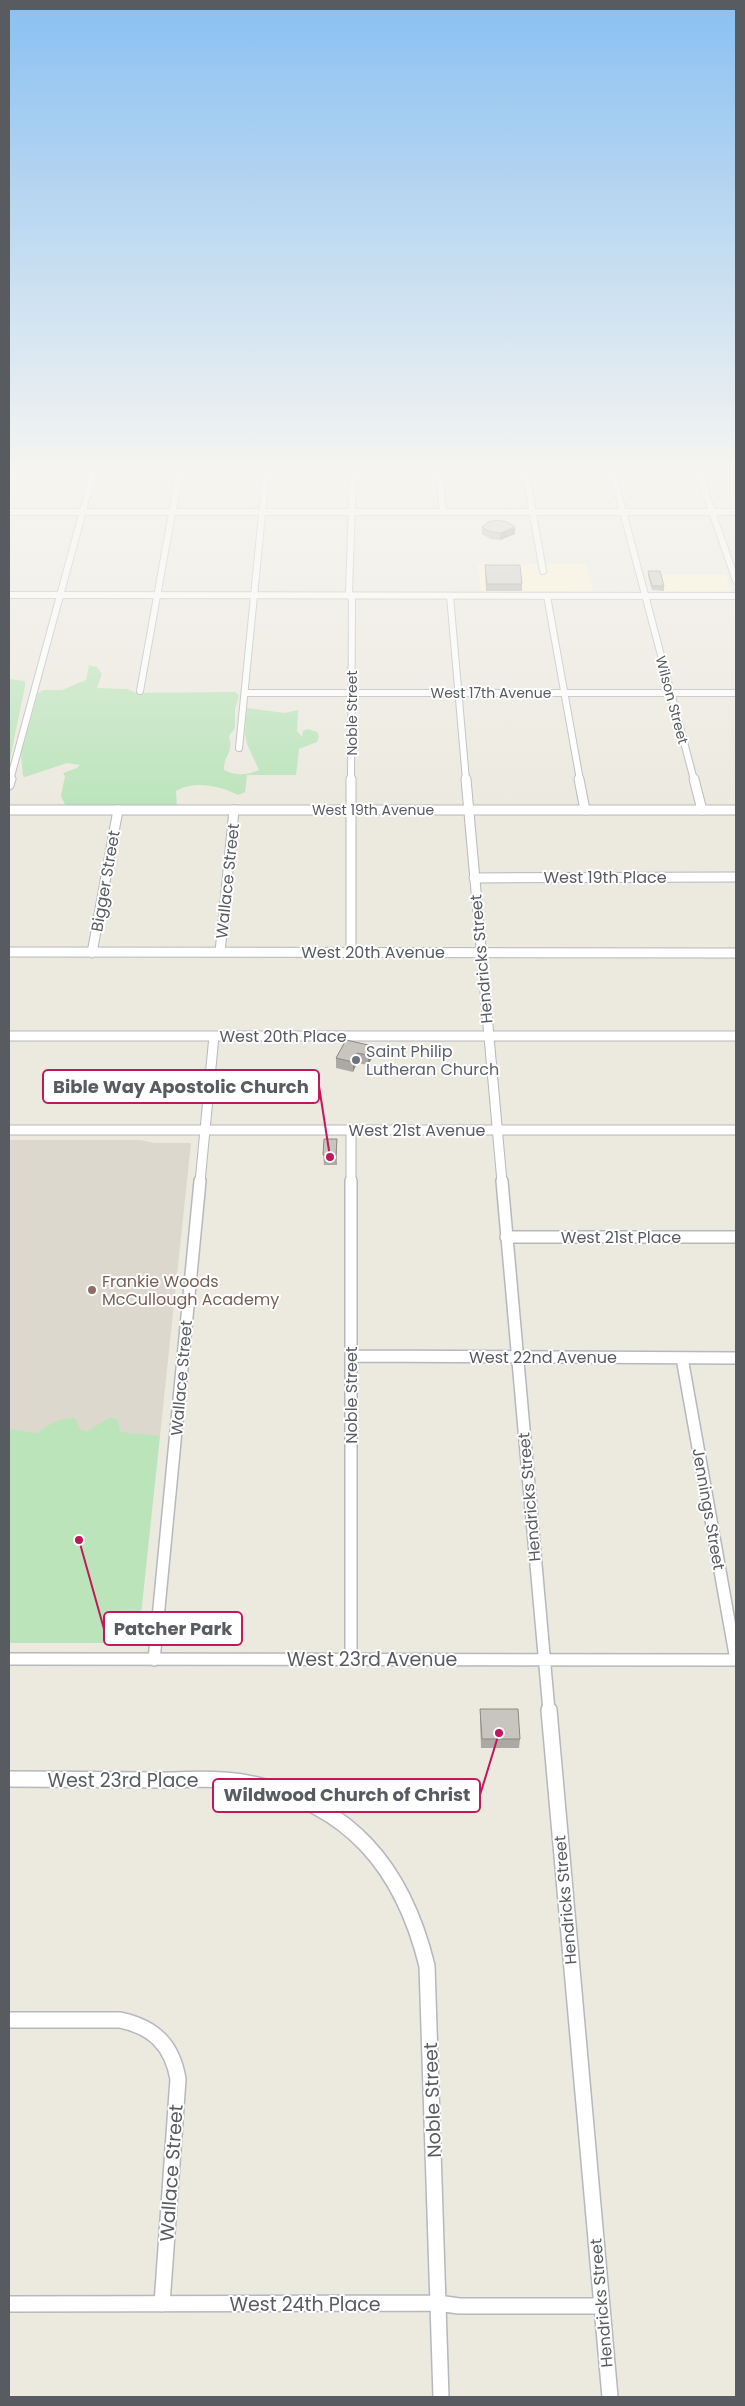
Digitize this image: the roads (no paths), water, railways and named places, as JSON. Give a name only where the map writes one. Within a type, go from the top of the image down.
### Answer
[{"type":"main road","points":[[9,596],[736,596]]},
{"type":"street","points":[[9,785],[62,586]]},
{"type":"street","points":[[140,691],[159,586]]},
{"type":"street","points":[[239,748],[256,586]]},
{"type":"street","name":"Noble Street","points":[[351,586],[351,952]]},
{"type":"street","name":"Wilson Street","points":[[641,586],[702,810]]},
{"type":"street","name":"Hendricks Street","points":[[450,596],[480,952],[610,2397]]},
{"type":"street","points":[[547,596],[585,810]]},
{"type":"street","name":"West 17th Avenue","points":[[245,693],[736,693]]},
{"type":"street","name":"West 19th Avenue","points":[[9,810],[736,810]]},
{"type":"street","name":"Bigger Street","points":[[92,952],[118,810]]},
{"type":"street","name":"Wallace Street","points":[[220,952],[234,810]]},
{"type":"street","name":"West 19th Place","points":[[474,878],[736,877]]},
{"type":"street","name":"West 20th Avenue","points":[[9,952],[736,953]]},
{"type":"street","name":"West 20th Place","points":[[9,1036],[736,1036]]},
{"type":"street","name":"Wallace Street","points":[[154,1660],[214,1036]]},
{"type":"street","name":"West 21st Avenue","points":[[9,1130],[736,1130]]},
{"type":"street","name":"Noble Street","points":[[351,1130],[351,1659]]},
{"type":"street","name":"West 21st Place","points":[[506,1237],[736,1237]]},
{"type":"street","name":"West 22nd Avenue","points":[[351,1356],[736,1358]]},
{"type":"street","name":"Jennings Street","points":[[682,1358],[736,1660]]},
{"type":"street","name":"West 23rd Avenue","points":[[9,1659],[736,1660]]},
{"type":"street","name":"West 23rd Place","points":[[9,1779],[186,1780],[246,1783],[299,1800],[348,1827]]},
{"type":"street","name":"Noble Street","points":[[348,1827],[363,1840],[389,1871],[410,1909],[423,1946],[428,1987],[441,2397]]},
{"type":"street","name":"Wallace Street","points":[[9,2020],[128,2021],[147,2027],[167,2045],[176,2066],[178,2079],[162,2304]]},
{"type":"street","name":"West 24th Place","points":[[9,2304],[438,2303],[459,2306],[602,2306]]},
{"type":"place","name":"Saint Philip Lutheran Church","points":[[356,1060]]},
{"type":"place","name":"Bible Way Apostolic Church","points":[[330,1157]]},
{"type":"place","name":"Frankie Woods McCullough Academy","points":[[92,1290]]},
{"type":"place","name":"Patcher Park","points":[[79,1540]]},
{"type":"place","name":"Wildwood Church of Christ","points":[[499,1733]]}]
